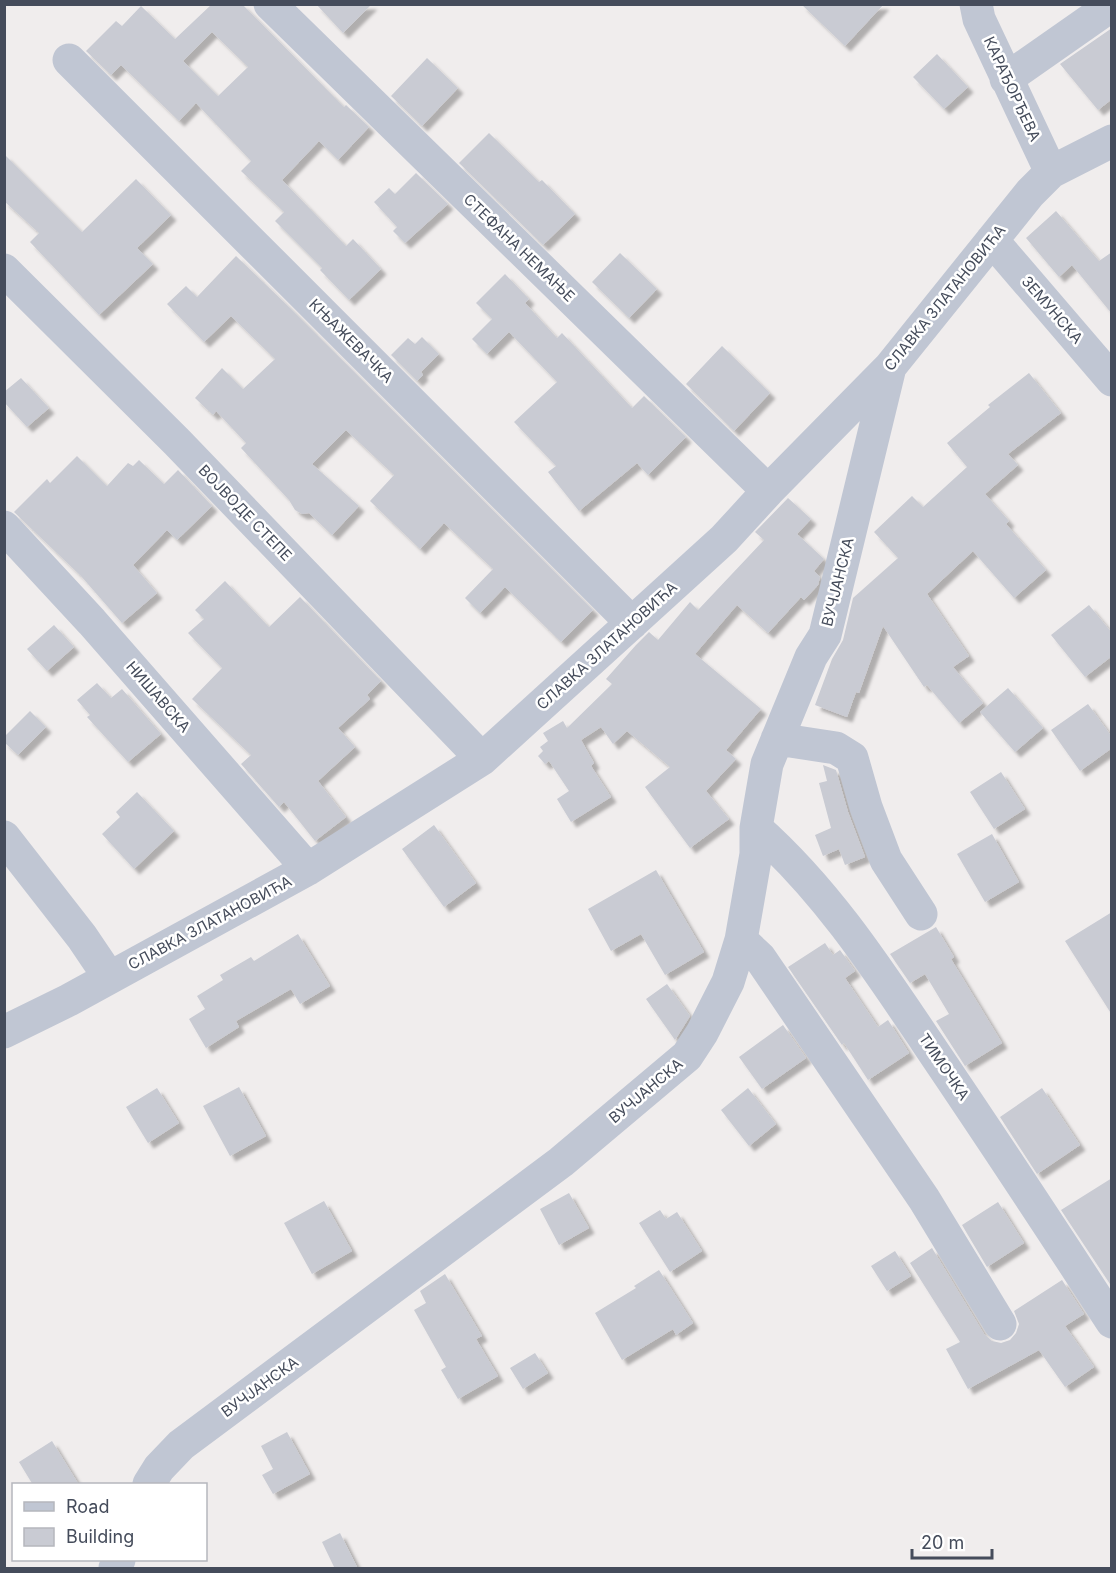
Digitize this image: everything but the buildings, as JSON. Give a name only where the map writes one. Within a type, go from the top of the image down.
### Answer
[{"type":"street","name":"СТЕФАНА НЕМАЊЕ","points":[[270,4],[768,491]]},
{"type":"street","name":"КАРАЂОРЂЕВА","points":[[976,4],[979,19],[1051,172]]},
{"type":"street","points":[[1006,79],[1112,5]]},
{"type":"street","name":"КЊАЖЕВАЧКА","points":[[69,60],[632,623]]},
{"type":"street","name":"СЛАВКА ЗЛАТАНОВИЋА","points":[[4,1032],[69,1000],[308,869],[482,759],[724,539],[890,367],[1030,193],[1051,172],[1112,141]]},
{"type":"street","name":"ЗЕМУНСКА","points":[[992,240],[1112,380]]},
{"type":"street","name":"ВОЈВОДЕ СТЕПЕ","points":[[4,270],[177,442],[482,759]]},
{"type":"street","name":"ВУЧЈАНСКА","points":[[150,1483],[159,1468],[181,1445],[561,1162],[687,1056],[702,1033],[728,982],[741,940],[756,854],[756,828],[767,765],[811,657],[825,635],[890,367]]},
{"type":"street","name":"НИШАВСКА","points":[[4,527],[93,622],[308,869]]},
{"type":"street","points":[[777,739],[836,748],[852,758],[866,807],[886,860],[921,914]]},
{"type":"street","name":"ТИМОЧКА","points":[[756,828],[780,849],[830,904],[864,950],[975,1112],[1112,1322]]},
{"type":"street","points":[[4,837],[82,937],[109,977]]},
{"type":"street","points":[[741,940],[760,958],[924,1199],[1000,1324]]}]
